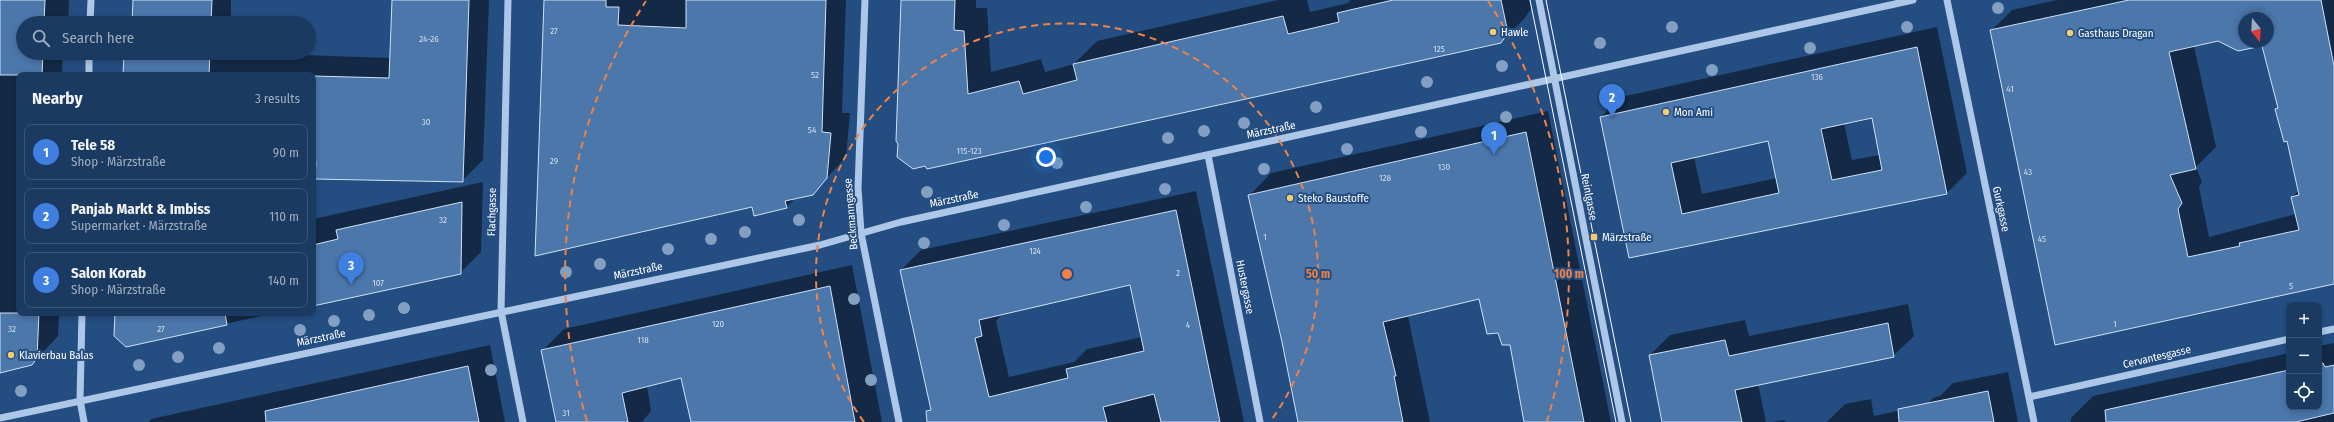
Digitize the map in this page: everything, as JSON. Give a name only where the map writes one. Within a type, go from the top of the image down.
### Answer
[{"type":"street","points":[[90,16],[91,0]]},
{"type":"street","name":"Flachgasse","points":[[508,0],[501,311],[523,422]]},
{"type":"street","name":"Beckmanngasse","points":[[865,0],[858,188],[861,233],[899,422]]},
{"type":"street","name":"Reinlgasse","points":[[1539,0],[1622,422]]},
{"type":"street","name":"Märzstraße","points":[[0,418],[501,311],[820,245],[901,222],[1555,80],[1913,0]]},
{"type":"street","name":"Gurkgasse","points":[[1947,0],[2034,422]]},
{"type":"street","points":[[89,60],[89,72]]},
{"type":"street","name":"Hustergasse","points":[[1208,155],[1260,422]]},
{"type":"street","points":[[82,316],[80,400],[84,422]]},
{"type":"street","points":[[2322,331],[2334,329]]},
{"type":"street","name":"Cervantesgasse","points":[[2029,397],[2286,340]]},
{"type":"building","points":[[0,0],[45,0],[44,16],[16,16],[16,60],[43,60],[42,72],[16,72],[16,75],[0,75]]},
{"type":"building","points":[[133,0],[212,0],[211,16],[132,16]]},
{"type":"building","points":[[392,0],[469,0],[463,182],[316,179],[316,76],[389,78]]},
{"type":"building","points":[[544,0],[606,0],[606,7],[619,7],[618,25],[686,28],[686,0],[826,0],[822,132],[831,133],[827,178],[813,195],[785,201],[787,208],[754,216],[752,207],[535,256]]},
{"type":"building","points":[[901,0],[955,0],[954,30],[964,31],[968,94],[1019,81],[1023,94],[1077,80],[1073,64],[1283,16],[1288,34],[1339,22],[1337,13],[1393,0],[1501,0],[1508,33],[1501,43],[927,169],[925,166],[913,169],[897,157],[898,144],[896,141]]},
{"type":"building","points":[[2129,0],[2321,0],[2334,66],[2334,284],[2055,345],[1990,30]],"holes":[[[2238,12],[2274,12],[2274,48],[2263,48],[2278,108],[2275,109],[2284,142],[2287,141],[2299,195],[2291,197],[2299,230],[2239,243],[2240,246],[2188,257],[2178,209],[2182,203],[2170,175],[2196,169],[2169,52],[2218,41],[2238,51],[2252,48],[2238,48]]]},
{"type":"building","points":[[1917,47],[1947,194],[1629,258],[1600,117]],"holes":[[[1872,118],[1882,170],[1832,180],[1821,129]],[[1768,141],[1779,193],[1682,214],[1671,163]]]},
{"type":"building","points":[[124,60],[210,60],[209,72],[123,72]]},
{"type":"building","points":[[1526,132],[1584,422],[1524,422],[1510,345],[1502,345],[1498,333],[1487,334],[1479,299],[1383,322],[1396,376],[1394,376],[1403,422],[1298,422],[1282,342],[1248,195]]},
{"type":"building","points":[[462,202],[461,274],[316,305],[316,244],[338,239],[336,230]]},
{"type":"building","points":[[1176,210],[1220,422],[1161,422],[1154,394],[1103,407],[1107,422],[927,422],[926,411],[931,410],[900,270]],"holes":[[[1130,285],[1144,351],[1066,369],[1068,378],[989,397],[975,338],[982,336],[979,320]]]},
{"type":"building","points":[[830,286],[855,422],[691,422],[681,378],[622,393],[628,422],[556,422],[541,350]]},
{"type":"building","points":[[0,313],[16,313],[16,316],[39,316],[37,358],[32,365],[0,373]]},
{"type":"building","points":[[115,316],[226,316],[227,325],[126,347],[114,336]]},
{"type":"building","points":[[1888,323],[1894,357],[1735,390],[1742,422],[1662,422],[1649,355],[1725,340],[1729,356]]},
{"type":"building","points":[[2322,363],[2325,367],[2334,365],[2334,413],[2296,422],[2106,422],[2105,410],[2286,371],[2286,410],[2322,410]]},
{"type":"building","points":[[468,366],[479,422],[266,422],[265,411]]},
{"type":"building","points":[[1988,391],[1994,422],[1899,422],[1898,409]]},
{"type":"tram line","points":[[1530,0],[1616,422]]},
{"type":"tram line","points":[[1546,0],[1631,422]]},
{"type":"place","name":"Hawle","points":[[1493,32]]},
{"type":"place","name":"Gasthaus Dragan","points":[[2070,33]]},
{"type":"place","name":"Mon Ami","points":[[1666,112]]},
{"type":"place","name":"Panjab Markt & Imbiss","points":[[1612,117]]},
{"type":"place","name":"Tele 58","points":[[1494,155]]},
{"type":"place","name":"Steko Baustoffe","points":[[1290,198]]},
{"type":"place","name":"Märzstraße","points":[[1594,237]]},
{"type":"place","name":"Salon Korab","points":[[351,285]]},
{"type":"place","name":"Klavierbau Balas","points":[[11,355]]}]
